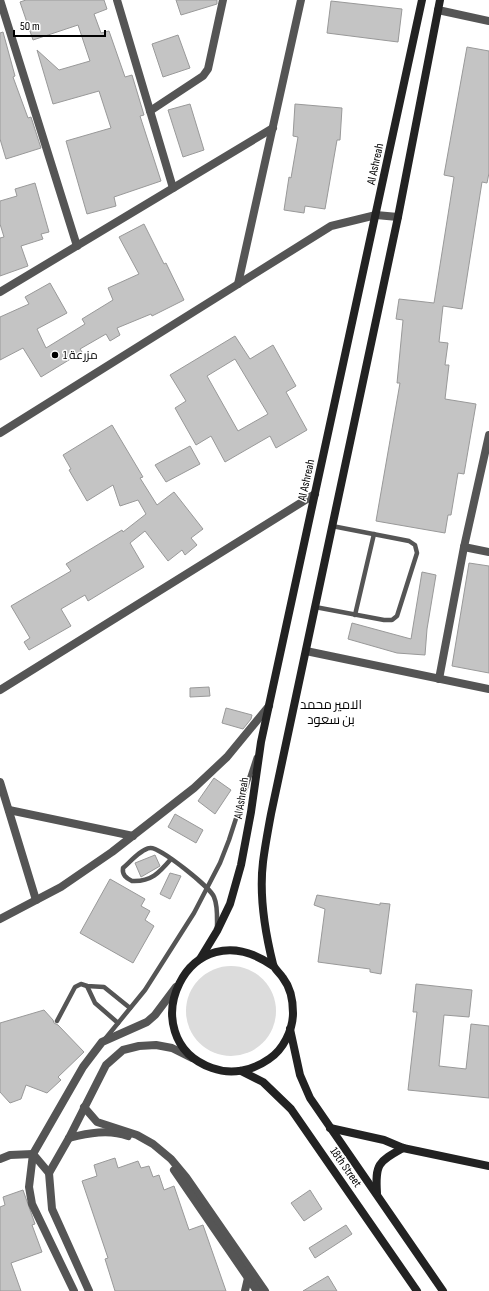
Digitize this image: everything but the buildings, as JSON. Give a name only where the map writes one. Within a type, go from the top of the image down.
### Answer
[{"type":"street","points":[[0,0],[77,246]]},
{"type":"street","points":[[116,0],[173,188]]},
{"type":"street","points":[[150,111],[203,76],[208,69],[223,0]]},
{"type":"street","points":[[238,284],[301,0]]},
{"type":"street","name":"Al Ashreah","points":[[199,960],[217,931],[230,904],[241,865],[251,812],[261,742],[422,0]]},
{"type":"street","points":[[273,966],[263,907],[263,863],[271,814],[398,217],[440,0]]},
{"type":"street","points":[[438,10],[489,21]]},
{"type":"street","points":[[0,292],[272,128]]},
{"type":"street","points":[[0,433],[331,226],[376,215],[398,217]]},
{"type":"street","points":[[439,679],[464,546],[489,436]]},
{"type":"street","points":[[0,690],[315,494]]},
{"type":"street","points":[[464,546],[489,552]]},
{"type":"street","points":[[306,651],[489,689]]},
{"type":"street","points":[[0,919],[61,887],[133,836],[194,788],[227,757],[269,706]]},
{"type":"street","points":[[0,782],[36,900]]},
{"type":"street","points":[[9,810],[133,836]]},
{"type":"street","points":[[74,1291],[32,1204],[29,1187],[32,1154],[83,1067],[102,1042],[147,1022],[155,1015],[176,988],[187,970],[199,960],[210,954],[227,950],[241,951],[261,957],[273,966],[284,980],[291,997],[293,1014],[290,1029],[282,1046],[270,1059],[256,1067],[241,1071],[218,1070],[206,1066],[172,1048],[156,1045],[139,1046],[123,1050],[106,1065],[69,1138],[49,1172],[52,1209],[89,1291]]},
{"type":"street","points":[[176,988],[172,1006],[173,1026],[184,1047],[195,1059]]},
{"type":"street","points":[[290,1029],[300,1075],[310,1098],[443,1291]]},
{"type":"street","name":"18th Street","points":[[241,1071],[262,1082],[291,1108],[417,1291]]},
{"type":"street","points":[[84,1107],[97,1122],[137,1135],[153,1144],[171,1159],[186,1177],[264,1291]]},
{"type":"street","points":[[330,1128],[384,1140],[403,1148],[489,1166]]},
{"type":"street","points":[[69,1138],[89,1133],[124,1135],[146,1145],[160,1154],[174,1170],[257,1291]]},
{"type":"street","points":[[377,1194],[376,1172],[384,1159],[403,1148]]},
{"type":"street","points":[[0,1159],[10,1155],[32,1154],[49,1172]]},
{"type":"street","points":[[245,1291],[248,1278]]},
{"type":"lane","points":[[315,607],[384,620],[397,616],[417,553],[415,545],[409,541],[332,526]]},
{"type":"lane","points":[[355,615],[374,534]]},
{"type":"lane","points":[[102,1042],[149,984],[194,912],[207,888],[220,863],[229,840],[261,742]]},
{"type":"lane","points":[[171,859],[159,873],[148,879],[132,881],[124,876],[123,868],[151,847],[155,848],[171,859],[207,888],[214,896],[217,931]]},
{"type":"lane","points":[[57,1021],[75,987],[81,984],[87,986],[104,987],[130,1008]]},
{"type":"lane","points":[[87,986],[95,1003],[118,1023]]},
{"type":"shaded area","points":[[222,966],[240,966],[256,973],[269,986],[276,1002],[276,1020],[269,1036],[256,1049],[240,1056],[222,1056],[206,1049],[193,1036],[186,1020],[186,1002],[193,986],[206,973]]},
{"type":"place","name":"مزرعة 1","points":[[55,355]]},
{"type":"district","name":"الامير محمد بن سعود","points":[[331,712]]}]
